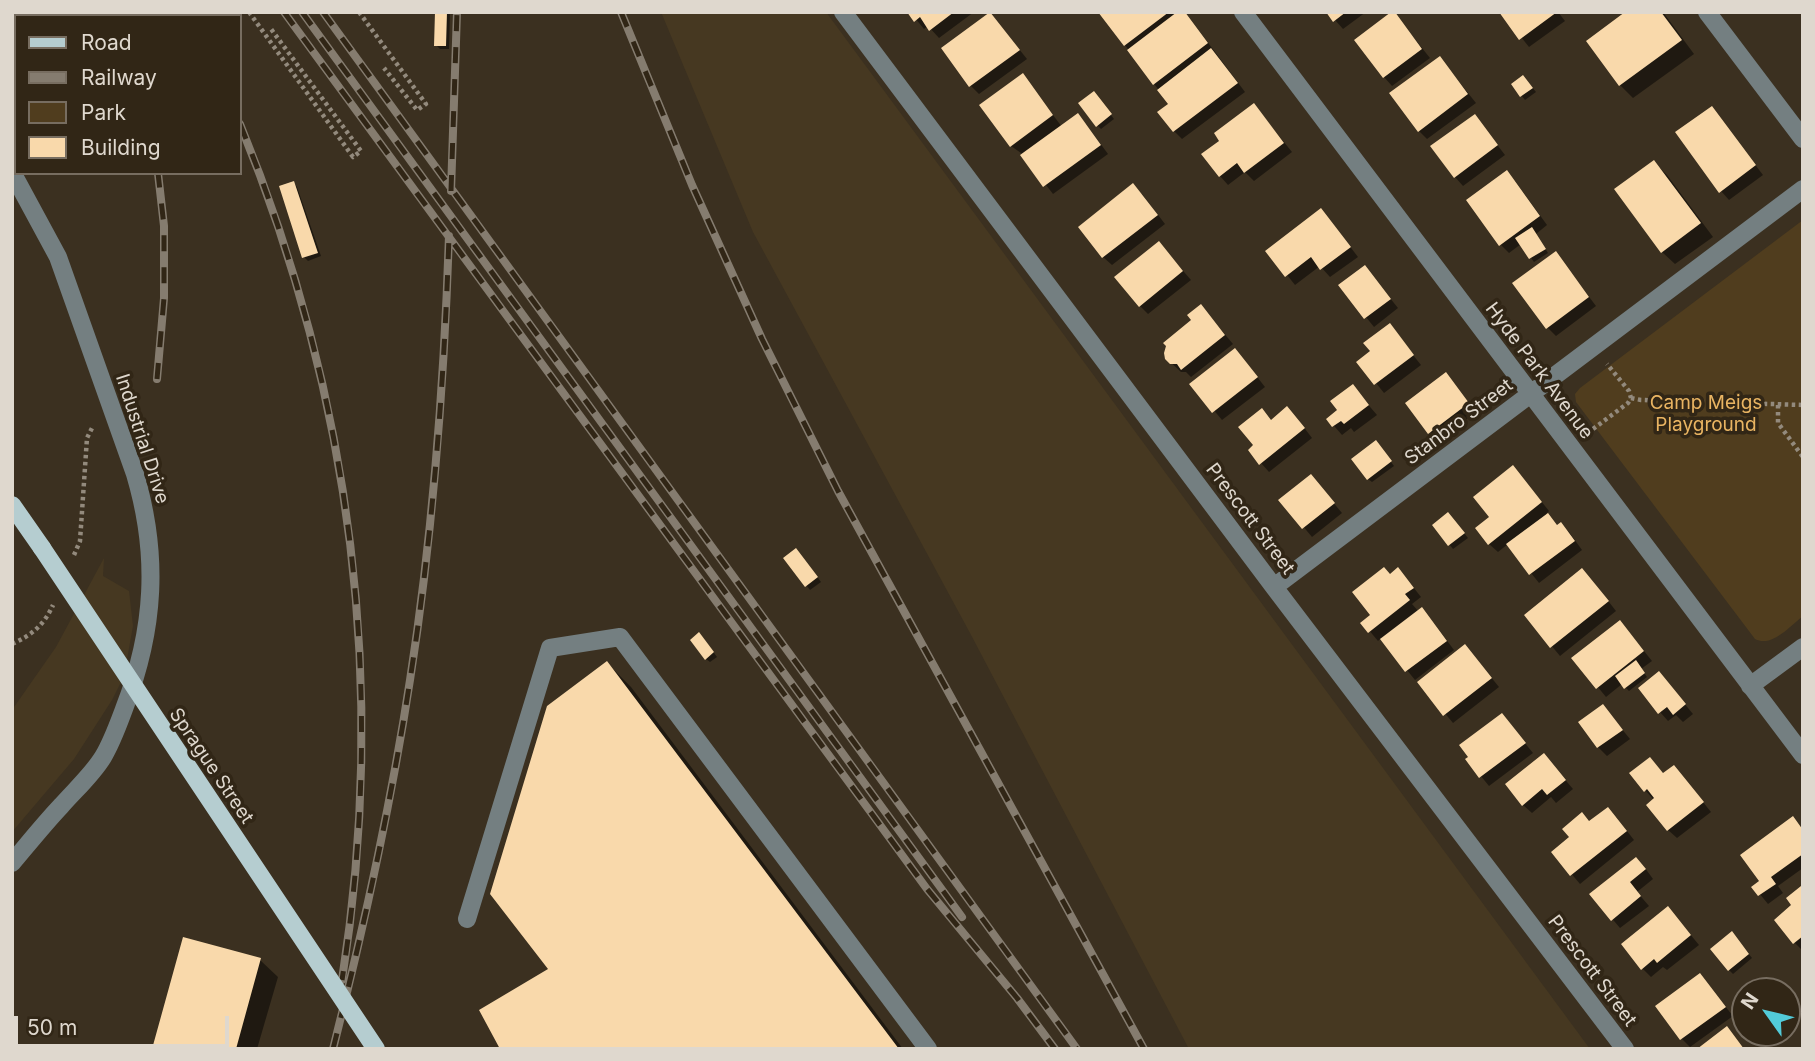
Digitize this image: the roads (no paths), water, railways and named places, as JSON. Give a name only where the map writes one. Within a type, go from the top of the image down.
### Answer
[{"type":"main road","name":"Sprague Street","points":[[12,505],[376,1049]]},
{"type":"street","name":"Prescott Street","points":[[844,12],[1274,587],[1625,1049]]},
{"type":"street","name":"Hyde Park Avenue","points":[[1243,12],[1803,755]]},
{"type":"street","points":[[1707,12],[1803,139]]},
{"type":"street","name":"Industrial Drive","points":[[12,172],[58,257],[145,507],[151,552],[151,593],[146,640],[136,678],[102,758],[12,863]]},
{"type":"street","name":"Stanbro Street","points":[[1274,587],[1803,189]]},
{"type":"street","points":[[467,919],[550,648],[620,637],[928,1049]]},
{"type":"street","points":[[1750,686],[1803,648]]},
{"type":"railway","points":[[284,12],[927,889],[1017,998],[1055,1049]]},
{"type":"railway","points":[[302,12],[962,917]]},
{"type":"railway","points":[[323,12],[1077,1049]]},
{"type":"railway","points":[[451,191],[457,12]]},
{"type":"railway","points":[[621,12],[692,185],[762,339],[838,491],[1144,1049]]},
{"type":"railway","points":[[242,129],[278,227],[310,332],[334,438],[350,545],[359,653],[361,761],[355,870],[342,980]]},
{"type":"railway","points":[[157,379],[164,298],[164,226],[158,175]]},
{"type":"railway","points":[[333,1049],[385,819],[403,726],[418,625],[436,459],[449,236]]},
{"type":"park label","name":"Camp Meigs Playground","points":[[1706,414]]}]
